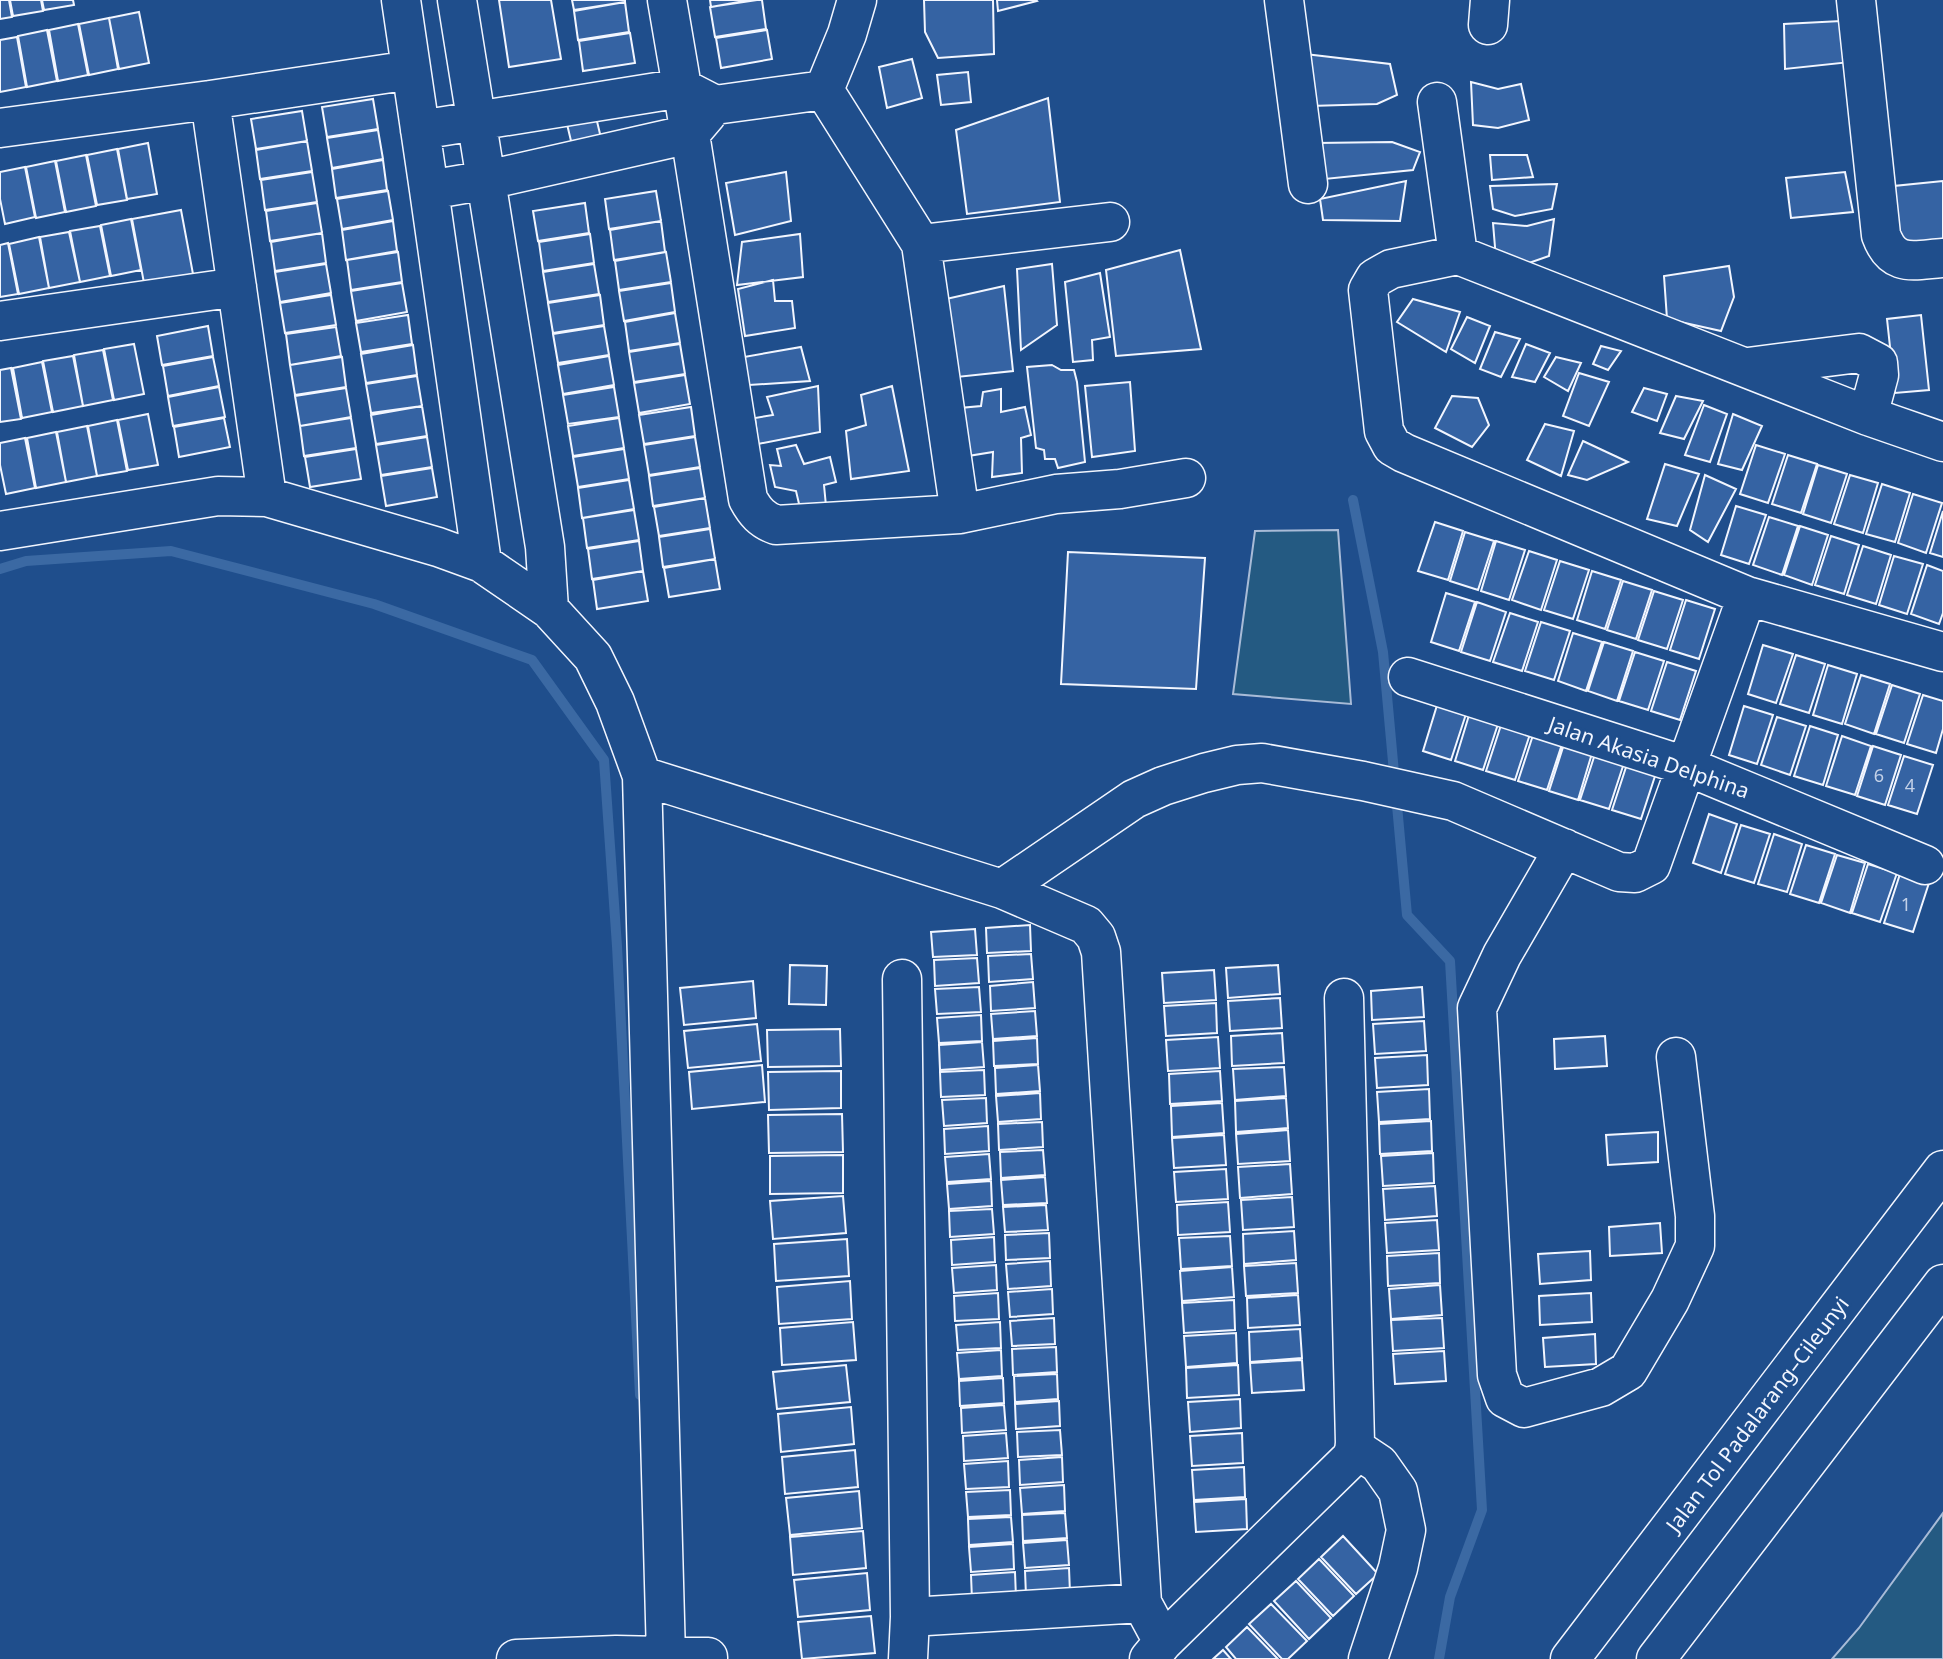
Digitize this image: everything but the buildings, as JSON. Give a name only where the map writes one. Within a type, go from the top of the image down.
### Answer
[{"type":"main road","points":[[401,0],[482,563]]},
{"type":"main road","points":[[457,0],[545,547],[549,609]]},
{"type":"main road","points":[[667,0],[698,96],[690,134],[748,499],[752,508],[766,522],[776,525],[960,513],[1056,494],[1120,489],[1186,478]]},
{"type":"main road","points":[[824,90],[847,34],[857,0]]},
{"type":"main road","points":[[1284,0],[1308,184]]},
{"type":"main road","points":[[1856,0],[1881,234],[1886,249],[1900,260],[1943,258]]},
{"type":"main road","points":[[0,128],[411,70]]},
{"type":"main road","points":[[420,130],[475,121],[698,96],[824,90]]},
{"type":"main road","points":[[824,90],[922,244],[960,513]]},
{"type":"main road","points":[[210,100],[267,496]]},
{"type":"main road","points":[[1437,102],[1458,255]]},
{"type":"main road","points":[[429,190],[487,180],[690,134]]},
{"type":"main road","points":[[922,244],[1110,222]]},
{"type":"main road","points":[[1943,442],[1868,416],[1458,255],[1391,269],[1375,278],[1368,290],[1384,431],[1392,446],[1747,596],[1943,652]]},
{"type":"main road","points":[[0,321],[237,286]]},
{"type":"main road","points":[[1745,368],[1859,353],[1878,363],[1880,375],[1868,416]]},
{"type":"main road","points":[[0,531],[218,496],[267,496],[438,547],[482,563],[549,609],[593,657],[615,702],[642,776],[661,1656]]},
{"type":"main road","points":[[1002,889],[1134,799],[1204,773],[1237,765],[1262,763],[1453,801],[1619,872],[1635,873],[1644,870],[1651,865],[1747,596]]},
{"type":"main road","name":"Jalan Akasia Delphina","points":[[1408,677],[1686,766],[1925,865]]},
{"type":"main road","points":[[642,776],[1002,889],[1086,925],[1096,937],[1101,952],[1142,1603],[1156,1650],[1350,1459],[1355,1448],[1344,998]]},
{"type":"main road","points":[[1564,848],[1502,955],[1477,1008],[1497,1374],[1505,1398],[1524,1408],[1601,1387],[1628,1371],[1670,1300],[1695,1247],[1695,1216],[1676,1057]]},
{"type":"main road","points":[[902,979],[910,1617],[908,1659]]},
{"type":"main road","name":"Jalan Tol Padalarang–Cileunyi","points":[[1570,1659],[1943,1170]]},
{"type":"main road","points":[[1656,1659],[1943,1284]]},
{"type":"main road","points":[[1355,1448],[1379,1464],[1398,1491],[1406,1530],[1398,1568],[1368,1659]]},
{"type":"main road","points":[[910,1617],[1142,1603]]},
{"type":"main road","points":[[516,1659],[610,1656],[708,1658]]},
{"type":"shaded area","points":[[1338,530],[1351,704],[1233,694],[1255,531]]},
{"type":"shaded area","points":[[1943,1513],[1943,1659],[1832,1659],[1859,1628]]},
{"type":"waterway","points":[[1353,500],[1383,652],[1407,915],[1450,961],[1482,1510],[1450,1597],[1439,1659]]},
{"type":"waterway","points":[[0,569],[26,561],[171,551],[374,604],[532,660],[604,760],[617,946],[640,1395]]}]
